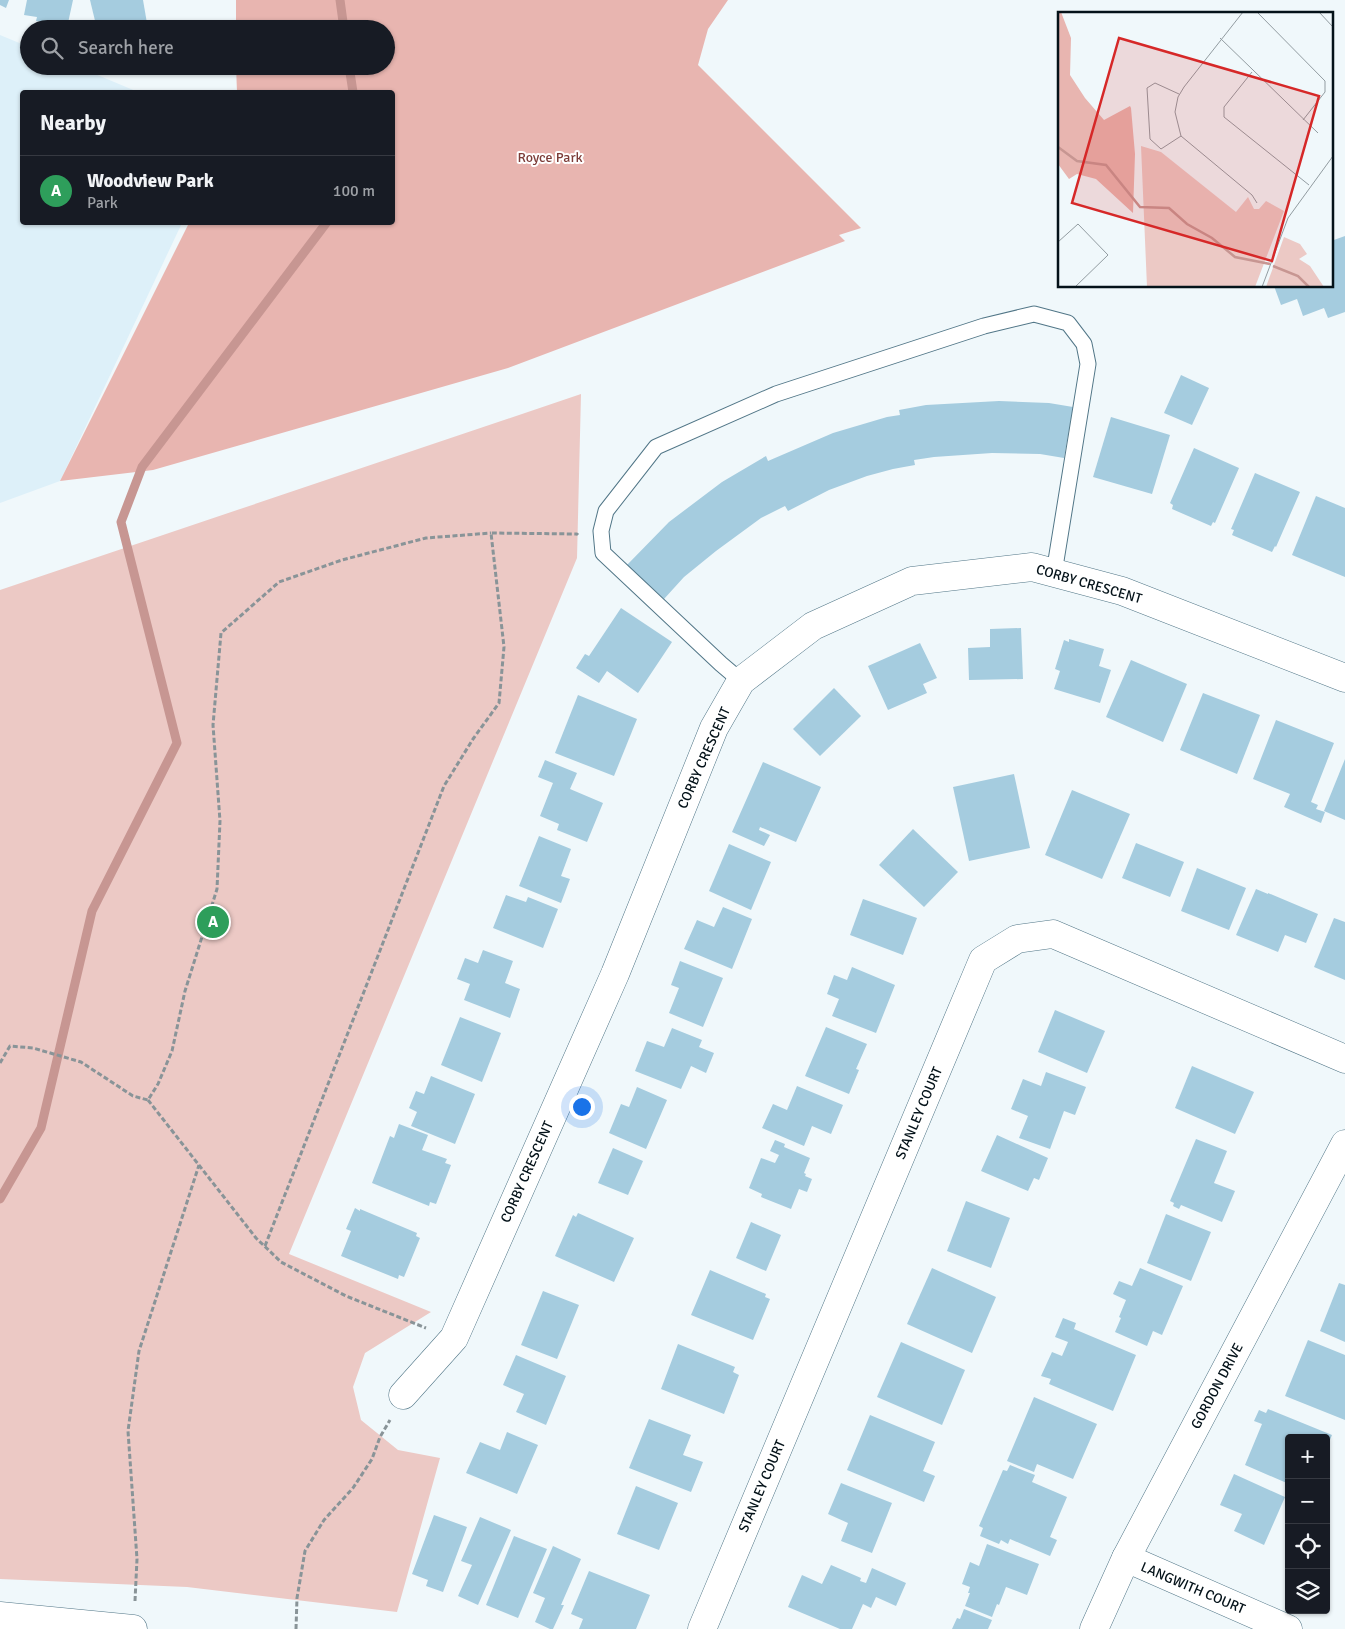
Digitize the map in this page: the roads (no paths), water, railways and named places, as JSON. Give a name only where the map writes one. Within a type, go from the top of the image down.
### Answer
[{"type":"street","name":"CORBY CRESCENT","points":[[403,1395],[454,1338],[615,974],[714,728],[741,681],[813,626],[912,581],[1032,567],[1122,591],[1345,678]]},
{"type":"street","name":"STANLEY COURT","points":[[702,1629],[983,960],[1017,939],[1053,934],[1345,1059]]},
{"type":"street","name":"GORDON DRIVE","points":[[1094,1629],[1126,1558],[1345,1144]]},
{"type":"street","name":"LANGWITH COURT","points":[[1126,1558],[1288,1629]]},
{"type":"street","points":[[0,1616],[134,1620]]},
{"type":"lane","points":[[741,681],[603,553],[601,531],[606,511],[656,447],[776,394],[984,326],[1034,314],[1068,323],[1084,344],[1088,364],[1054,573]]},
{"type":"waterway","points":[[340,0],[343,20]]},
{"type":"waterway","points":[[350,75],[353,90]]},
{"type":"waterway","points":[[0,1199],[41,1128],[92,911],[177,743],[121,522],[142,467],[325,225]]},
{"type":"place","name":"Woodview Park","points":[[213,922]]},
{"type":"park label","name":"Royce Park","points":[[550,157]]}]
